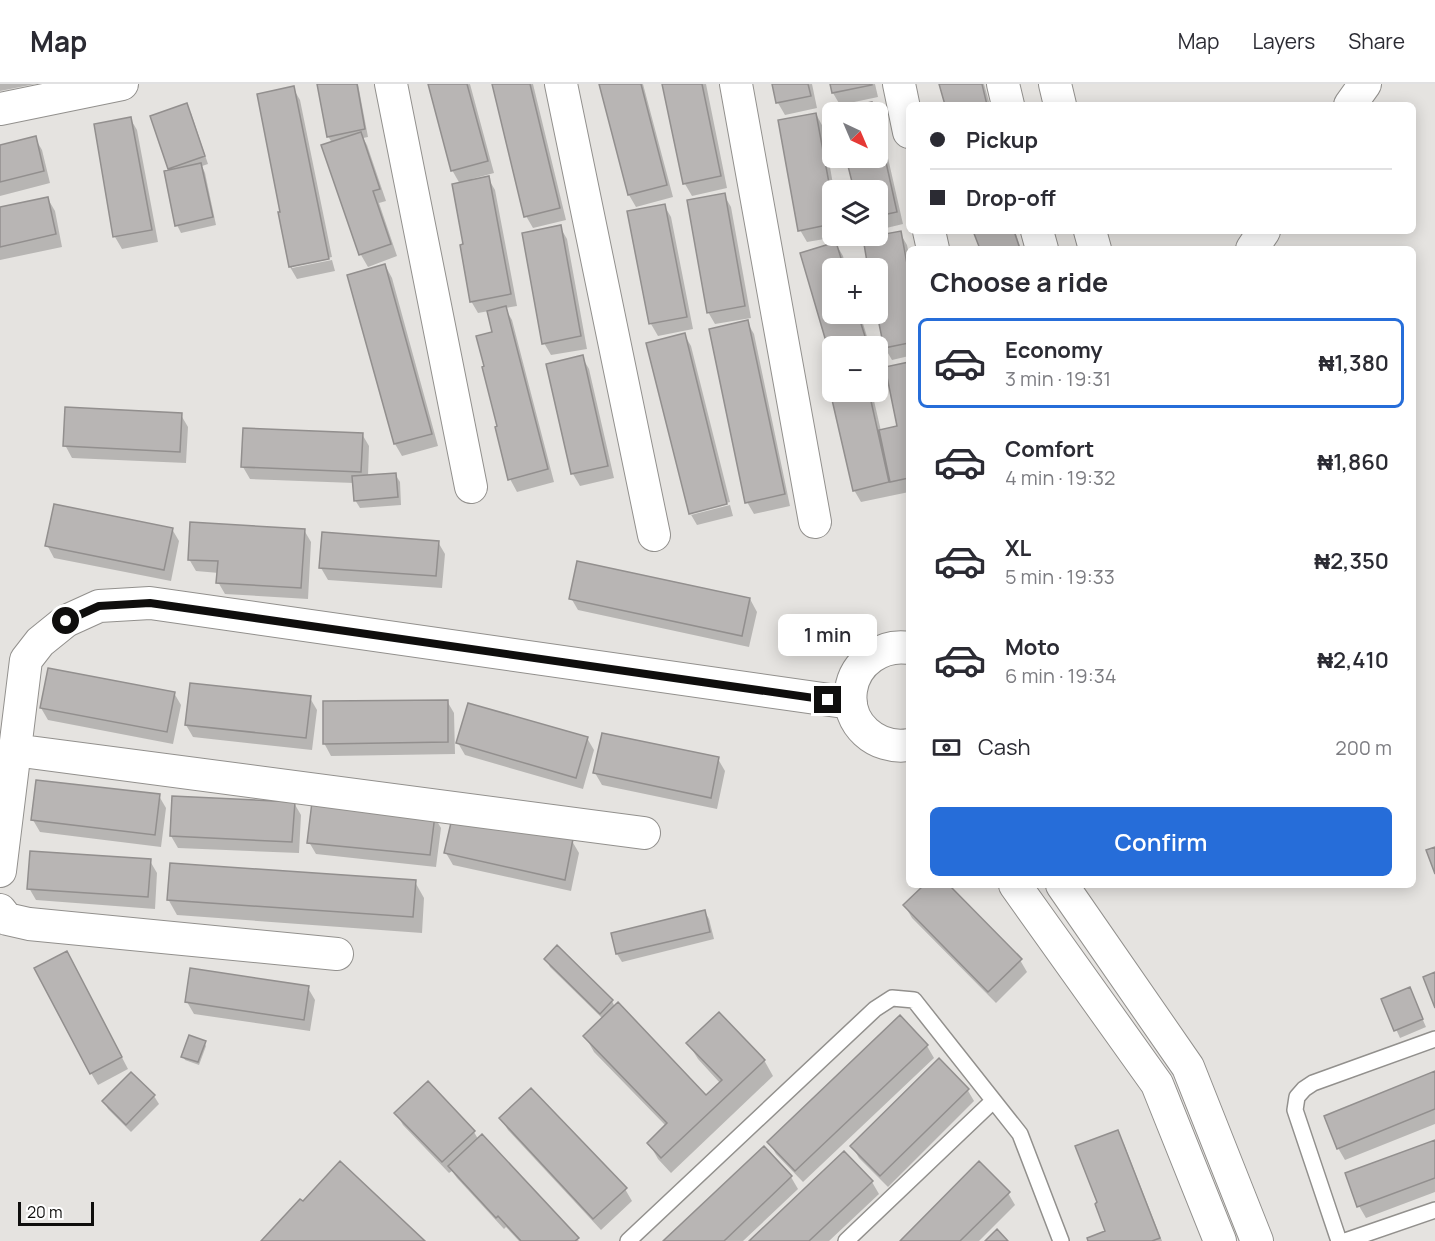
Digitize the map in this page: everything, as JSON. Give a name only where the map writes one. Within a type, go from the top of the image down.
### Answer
[{"type":"street","points":[[0,109],[122,84]]},
{"type":"street","points":[[391,84],[471,487]]},
{"type":"street","points":[[561,84],[654,535]]},
{"type":"street","points":[[736,84],[815,522]]},
{"type":"street","points":[[899,84],[906,118]]},
{"type":"street","points":[[1003,84],[1007,102]]},
{"type":"street","points":[[1055,84],[1059,102]]},
{"type":"street","points":[[1352,102],[1365,84]]},
{"type":"street","points":[[0,871],[26,660],[40,642],[66,621],[99,606],[150,603],[851,703]]},
{"type":"street","points":[[906,644],[873,654],[855,676],[851,689],[851,703],[862,729],[873,738],[886,744],[906,745]]},
{"type":"street","points":[[14,750],[644,833]]},
{"type":"street","points":[[1017,888],[1157,1084],[1220,1241]]},
{"type":"street","points":[[1064,888],[1188,1067],[1257,1241]]},
{"type":"street","points":[[0,910],[7,919],[29,924],[337,954]]},
{"type":"street","points":[[1157,1084],[1188,1067]]},
{"type":"lane","points":[[628,1241],[875,1010],[892,998],[914,1000],[1020,1134],[1061,1241]]},
{"type":"lane","points":[[1339,1241],[1295,1110],[1296,1097],[1313,1083],[1435,1039]]},
{"type":"lane","points":[[846,1241],[993,1101]]},
{"type":"lane","points":[[1346,1241],[1435,1210]]},
{"type":"building","points":[[317,84],[357,84],[365,129],[327,137]]},
{"type":"building","points":[[428,84],[467,84],[488,161],[451,171]]},
{"type":"building","points":[[492,84],[530,84],[560,208],[524,217]]},
{"type":"building","points":[[599,84],[641,84],[667,185],[628,195]]},
{"type":"building","points":[[662,84],[702,84],[721,176],[683,184]]},
{"type":"building","points":[[772,84],[808,84],[811,96],[776,103]]},
{"type":"building","points":[[830,84],[872,84],[872,85],[832,93]]},
{"type":"building","points":[[939,84],[982,84],[986,102],[944,102]]},
{"type":"building","points":[[294,86],[329,259],[289,267],[257,94]]},
{"type":"building","points":[[187,103],[205,156],[168,169],[150,116]]},
{"type":"building","points":[[816,113],[822,145],[822,168],[826,168],[828,180],[822,180],[822,226],[798,231],[778,120]]},
{"type":"building","points":[[131,117],[152,230],[113,237],[94,124]]},
{"type":"building","points":[[361,132],[380,189],[373,191],[391,244],[359,255],[321,145]]},
{"type":"building","points":[[36,136],[44,171],[0,182],[0,145]]},
{"type":"building","points":[[201,163],[213,217],[175,226],[164,171]]},
{"type":"building","points":[[848,168],[887,168],[897,212],[888,214],[888,180],[852,180]]},
{"type":"building","points":[[489,176],[511,294],[470,302],[460,245],[463,244],[452,184]]},
{"type":"building","points":[[725,193],[745,306],[707,313],[687,200]]},
{"type":"building","points":[[48,197],[56,234],[0,247],[0,207]]},
{"type":"building","points":[[665,204],[687,317],[649,324],[627,211]]},
{"type":"building","points":[[561,225],[581,336],[542,344],[522,233]]},
{"type":"building","points":[[901,231],[906,258],[906,344],[888,347],[888,336],[882,336],[879,324],[888,324],[888,258],[866,258],[864,246],[888,246],[888,233]]},
{"type":"building","points":[[974,234],[1015,234],[1019,246],[979,246]]},
{"type":"building","points":[[823,246],[837,246],[841,258],[822,258],[822,324],[861,324],[865,336],[824,336],[800,253]]},
{"type":"building","points":[[385,264],[432,434],[394,444],[347,275]]},
{"type":"building","points":[[506,306],[548,469],[508,480],[476,336],[492,332],[487,311]]},
{"type":"building","points":[[748,320],[785,494],[745,503],[709,329]]},
{"type":"building","points":[[685,333],[727,504],[689,514],[646,343]]},
{"type":"building","points":[[583,355],[608,466],[571,474],[546,364]]},
{"type":"building","points":[[906,363],[906,479],[890,482],[879,430],[897,426],[888,382],[888,366]]},
{"type":"building","points":[[833,402],[871,402],[889,482],[853,491]]},
{"type":"building","points":[[65,407],[182,413],[180,452],[63,446]]},
{"type":"building","points":[[243,428],[363,433],[361,472],[241,467]]},
{"type":"building","points":[[396,473],[398,497],[354,501],[352,476]]},
{"type":"building","points":[[54,504],[173,528],[164,570],[45,546]]},
{"type":"building","points":[[190,522],[305,529],[301,588],[216,583],[218,561],[188,560]]},
{"type":"building","points":[[322,532],[439,541],[436,576],[319,568]]},
{"type":"building","points":[[577,561],[750,598],[742,636],[569,599]]},
{"type":"building","points":[[48,668],[175,692],[167,732],[40,708]]},
{"type":"building","points":[[190,683],[311,696],[306,738],[185,725]]},
{"type":"building","points":[[448,700],[448,742],[323,744],[323,701]]},
{"type":"building","points":[[468,703],[588,737],[576,778],[456,743]]},
{"type":"building","points":[[602,733],[719,757],[711,798],[593,773]]},
{"type":"building","points":[[36,780],[160,794],[155,835],[31,820]]},
{"type":"building","points":[[172,796],[295,802],[292,842],[170,836]]},
{"type":"building","points":[[312,802],[435,815],[430,855],[307,843]]},
{"type":"building","points":[[453,814],[573,839],[565,880],[444,853]]},
{"type":"building","points":[[1435,847],[1435,874],[1426,850]]},
{"type":"building","points":[[30,851],[151,859],[148,897],[27,889]]},
{"type":"building","points":[[170,863],[416,880],[413,917],[167,900]]},
{"type":"building","points":[[921,888],[952,888],[1022,959],[988,992],[903,905]]},
{"type":"building","points":[[705,910],[710,932],[616,954],[611,933]]},
{"type":"building","points":[[557,945],[613,1000],[600,1014],[544,959]]},
{"type":"building","points":[[67,951],[122,1057],[90,1074],[34,968]]},
{"type":"building","points":[[190,968],[309,986],[304,1020],[185,1002]]},
{"type":"building","points":[[1435,972],[1435,1008],[1423,977]]},
{"type":"building","points":[[1410,987],[1423,1019],[1394,1031],[1381,999]]},
{"type":"building","points":[[618,1002],[706,1095],[722,1080],[686,1043],[719,1012],[765,1060],[661,1158],[647,1143],[667,1123],[583,1036]]},
{"type":"building","points":[[900,1015],[928,1045],[795,1171],[767,1142]]},
{"type":"building","points":[[189,1035],[206,1041],[198,1062],[181,1057]]},
{"type":"building","points":[[939,1058],[969,1089],[880,1176],[850,1146]]},
{"type":"building","points":[[1435,1071],[1435,1109],[1337,1149],[1324,1116]]},
{"type":"building","points":[[131,1072],[155,1095],[126,1125],[102,1101]]},
{"type":"building","points":[[428,1081],[475,1131],[442,1162],[394,1113]]},
{"type":"building","points":[[531,1088],[627,1188],[593,1219],[499,1118]]},
{"type":"building","points":[[1118,1130],[1160,1238],[1152,1241],[1088,1241],[1087,1238],[1105,1231],[1095,1204],[1097,1202],[1075,1146]]},
{"type":"building","points":[[482,1134],[579,1238],[575,1241],[521,1241],[498,1216],[496,1218],[448,1166]]},
{"type":"building","points":[[1435,1140],[1435,1178],[1357,1207],[1345,1173]]},
{"type":"building","points":[[764,1146],[792,1176],[724,1241],[663,1241]]},
{"type":"building","points":[[844,1151],[873,1181],[809,1241],[749,1241]]},
{"type":"building","points":[[340,1161],[425,1241],[261,1241]]},
{"type":"building","points":[[979,1161],[1010,1192],[960,1241],[900,1241]]},
{"type":"building","points":[[997,1229],[1008,1241],[985,1241]]},
{"type":"route","points":[[66,621],[99,606],[150,603],[828,700]]}]
